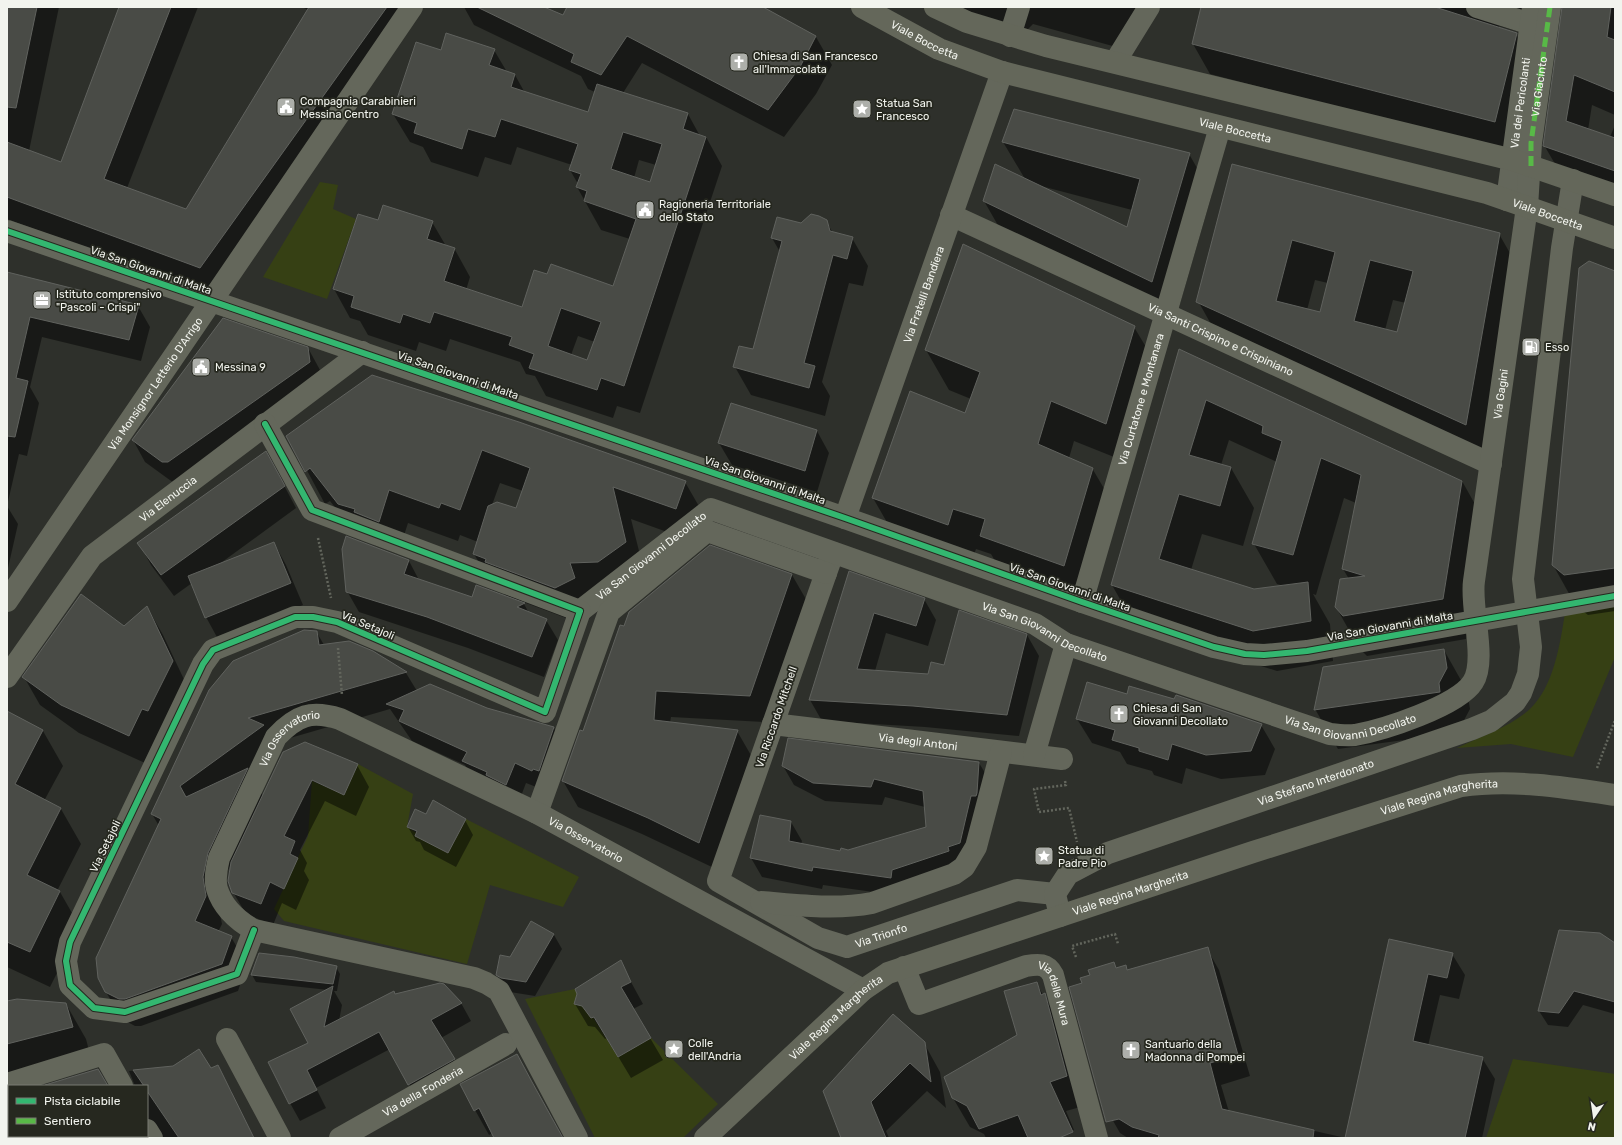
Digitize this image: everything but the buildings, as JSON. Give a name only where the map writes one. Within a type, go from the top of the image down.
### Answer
[{"type":"main road","name":"Viale Boccetta","points":[[862,7],[939,49],[1002,72],[1487,193],[1615,238]]},
{"type":"main road","points":[[935,7],[967,22],[1010,36],[1522,163],[1615,195]]},
{"type":"main road","name":"Viale Regina Margherita","points":[[705,1138],[863,990],[888,973],[1253,852],[1461,786],[1511,782],[1615,795]]},
{"type":"street","name":"Via Monsignor Letterio D'Arrigo","points":[[7,601],[412,7]]},
{"type":"street","points":[[1010,36],[1019,7]]},
{"type":"street","points":[[1115,62],[1149,7]]},
{"type":"street","points":[[1477,7],[1532,16]]},
{"type":"street","name":"Via Giacinto","points":[[1522,163],[1531,143],[1550,7]]},
{"type":"street","name":"Via dei Pericolanti","points":[[1522,163],[1532,16]]},
{"type":"street","name":"Via Fratelli Bandiera","points":[[845,518],[1002,72]]},
{"type":"street","name":"Via Curtatone e Montanara","points":[[1082,602],[1220,127]]},
{"type":"street","name":"Via Gagini","points":[[1475,621],[1472,590],[1491,464],[1522,163]]},
{"type":"street","points":[[1527,612],[1523,580],[1566,221],[1573,180]]},
{"type":"street","name":"Via Santi Crispino e Crispiniano","points":[[951,215],[1491,464]]},
{"type":"street","name":"Via San Giovanni di Malta","points":[[7,231],[845,518],[1214,647],[1245,654],[1264,655],[1307,651],[1615,596]]},
{"type":"street","name":"Via Elenuccia","points":[[7,677],[92,556],[362,352]]},
{"type":"street","points":[[265,424],[312,510],[580,610]]},
{"type":"street","name":"Via San Giovanni Decollato","points":[[580,610],[711,509],[1035,624],[1066,644],[1322,731],[1342,736],[1367,732],[1424,714],[1445,705],[1467,690],[1476,675],[1478,665],[1475,621]]},
{"type":"street","points":[[537,813],[609,612],[707,531],[826,573]]},
{"type":"street","name":"Via Riccardo Mitchell","points":[[718,881],[833,553]]},
{"type":"street","name":"Via Setajoli","points":[[254,930],[237,974],[125,1012],[94,1008],[70,985],[66,961],[70,942],[203,664],[213,650],[295,617],[313,617],[337,622],[545,712],[580,610]]},
{"type":"street","name":"Via Stefano Interdonato","points":[[1055,894],[1068,874],[1108,853],[1472,730],[1491,721],[1515,702],[1525,685],[1530,667],[1532,647],[1527,612]]},
{"type":"street","points":[[1034,755],[1066,644]]},
{"type":"street","name":"Via Osservatorio","points":[[577,1138],[499,991],[474,978],[254,930],[241,923],[231,913],[217,889],[216,876],[219,858],[276,737],[286,727],[300,718],[312,714],[323,714],[340,719],[537,813],[863,990]]},
{"type":"street","name":"Via degli Antoni","points":[[773,724],[1062,759]]},
{"type":"street","points":[[756,902],[837,908],[859,906],[872,903],[954,874],[964,867],[976,847],[1001,752]]},
{"type":"street","name":"Via Trionfo","points":[[718,881],[818,938],[847,947],[1017,890],[1055,894]]},
{"type":"street","points":[[1055,894],[1060,916]]},
{"type":"street","name":"Via delle Mura","points":[[904,967],[919,1004],[1026,966],[1043,965],[1050,969],[1054,975],[1097,1138]]},
{"type":"street","points":[[227,1039],[280,1138]]},
{"type":"street","name":"Via della Fonderia","points":[[340,1138],[506,1044]]},
{"type":"street","points":[[7,1084],[104,1054],[121,1085]]},
{"type":"path","points":[[1589,791],[1615,720]]},
{"type":"path","points":[[1062,759],[1066,785],[1034,789],[1039,812],[1068,808],[1083,865]]},
{"type":"path","points":[[1076,957],[1072,946],[1115,934],[1118,944]]},
{"type":"path","points":[[1090,936],[1092,940]]},
{"type":"green space","points":[[320,182],[338,185],[333,209],[356,219],[327,299],[263,277]]},
{"type":"green space","points":[[1615,602],[1615,657],[1573,757],[1511,744],[1457,748],[1514,721],[1530,709],[1538,700],[1545,689],[1555,664],[1565,613]]},
{"type":"green space","points":[[358,764],[413,794],[407,827],[448,853],[466,819],[579,877],[563,907],[490,885],[467,964],[284,921],[274,909],[308,836],[312,781],[344,795]]},
{"type":"green space","points":[[575,989],[618,1057],[651,1038],[718,1104],[683,1138],[595,1138],[525,999]]},
{"type":"green space","points":[[1513,1059],[1615,1074],[1615,1138],[1486,1138]]},
{"type":"marked path","points":[[1531,166],[1531,143],[1550,7]]},
{"type":"cycle path","points":[[7,231],[845,518],[1214,647],[1245,654],[1264,655],[1307,651],[1615,596]]},
{"type":"cycle path","points":[[254,930],[237,974],[125,1012],[94,1008],[70,985],[66,961],[70,942],[203,664],[213,650],[295,617],[313,617],[337,622],[545,712],[580,611],[312,510],[265,424]]},
{"type":"place","name":"Chiesa di San Francesco all'Immacolata","points":[[739,62]]},
{"type":"place","name":"Compagnia Carabinieri Messina Centro","points":[[286,107]]},
{"type":"place","name":"Statua San Francesco","points":[[862,109]]},
{"type":"place","name":"Ragioneria Territoriale dello Stato","points":[[645,210]]},
{"type":"place","name":"Istituto comprensivo \"Pascoli - Crispi\"","points":[[42,300]]},
{"type":"place","name":"Esso","points":[[1531,347]]},
{"type":"place","name":"Messina 9","points":[[201,367]]},
{"type":"place","name":"Chiesa di San Giovanni Decollato","points":[[1119,714]]},
{"type":"place","name":"Statua di Padre Pio","points":[[1044,856]]},
{"type":"place","name":"Colle dell'Andria","points":[[674,1049]]},
{"type":"place","name":"Santuario della Madonna di Pompei","points":[[1131,1050]]}]
